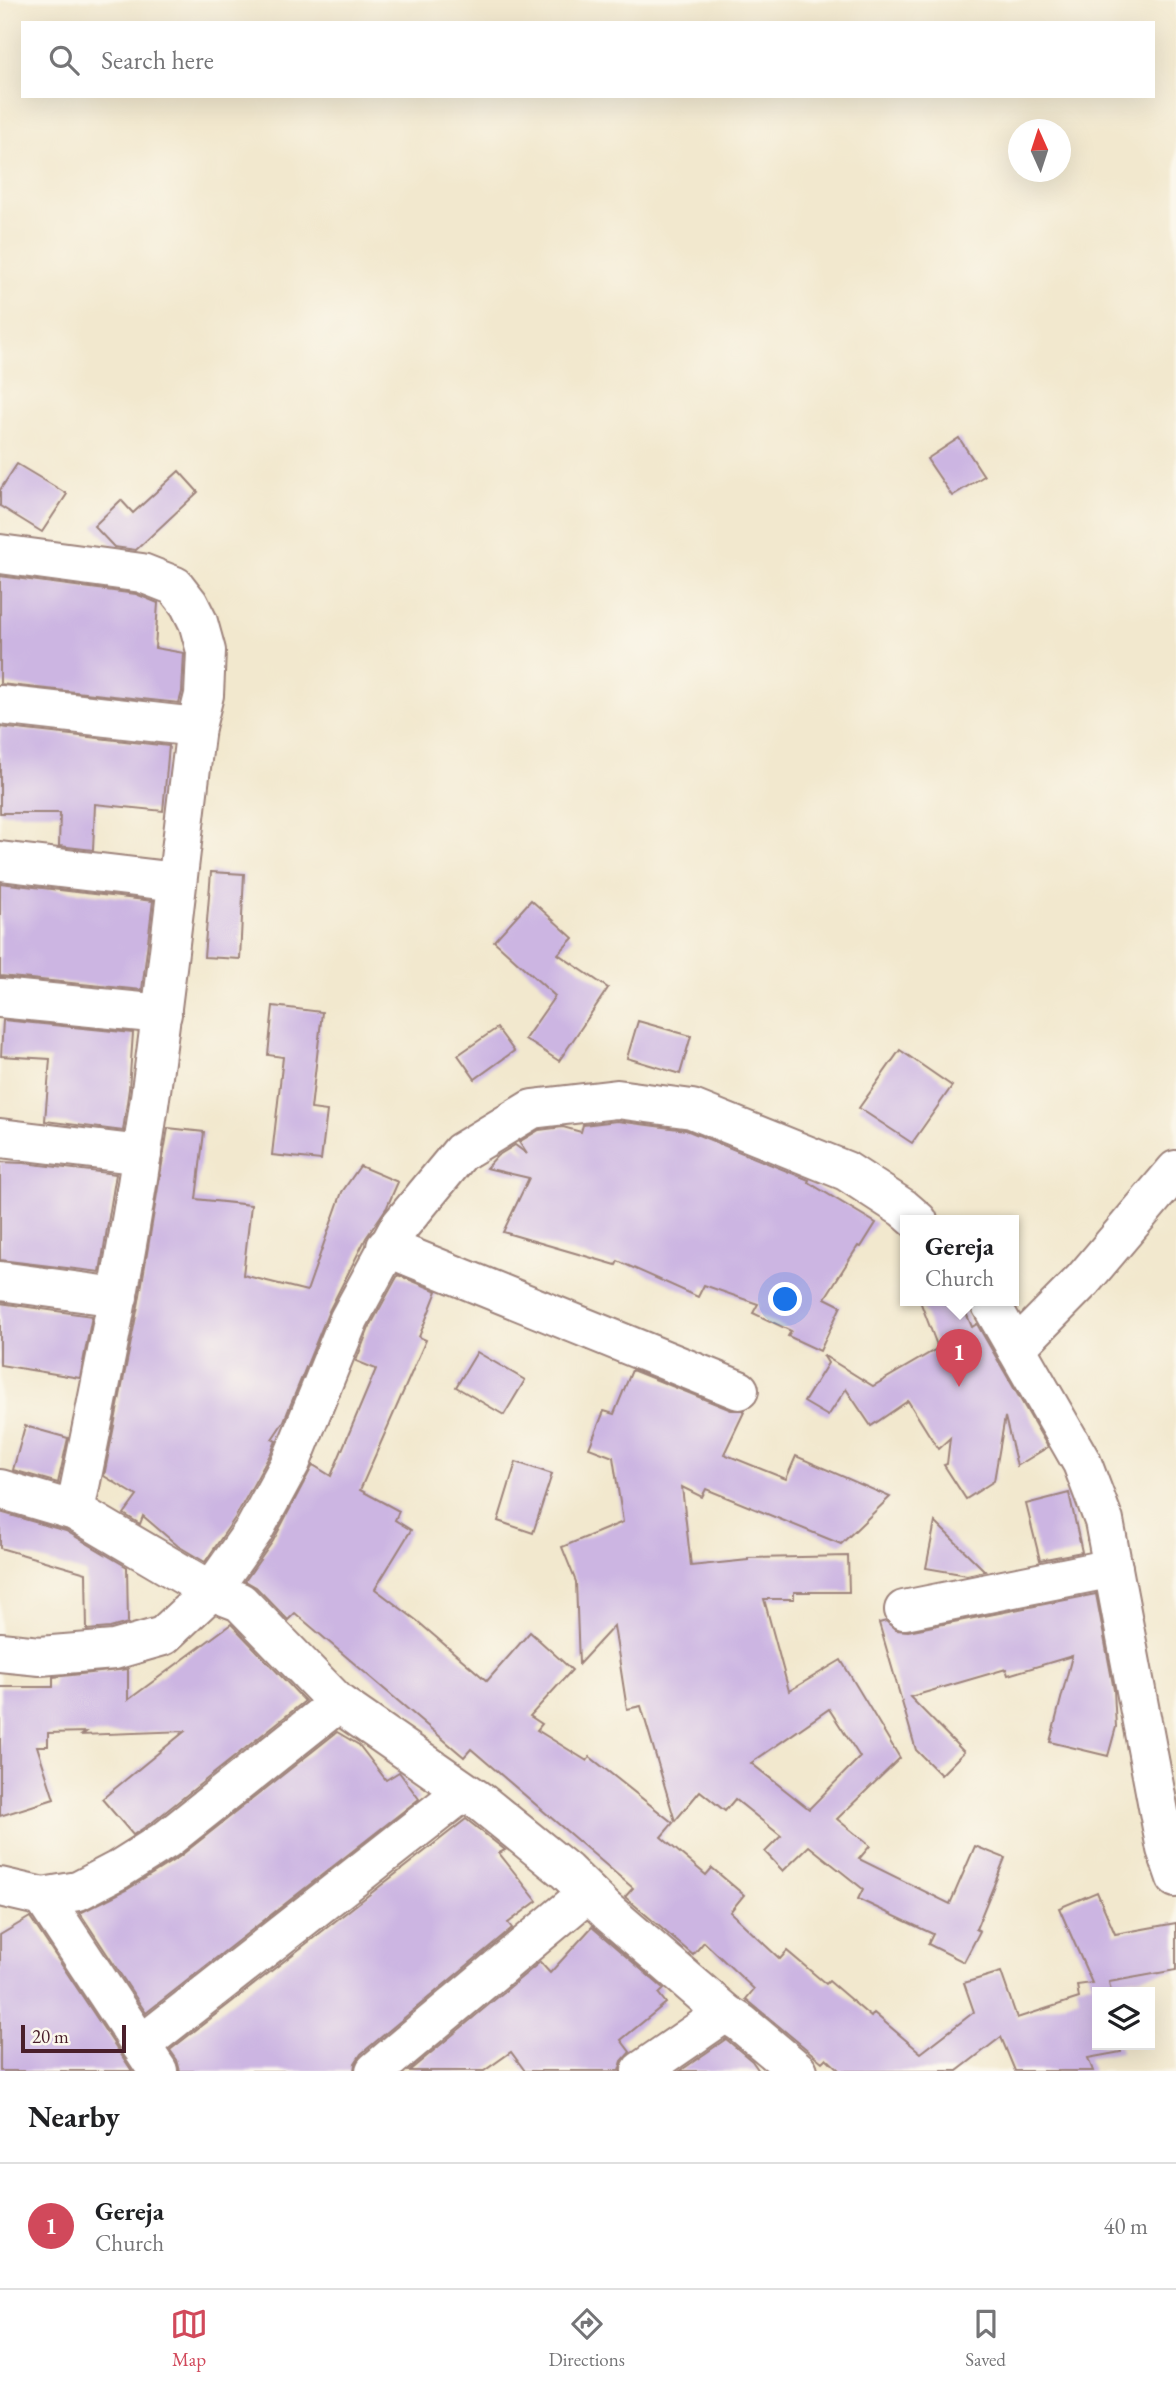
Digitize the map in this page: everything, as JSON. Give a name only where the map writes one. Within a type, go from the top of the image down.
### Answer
[{"type":"street","points":[[0,554],[142,573],[175,586],[198,622],[206,651],[204,695],[196,727],[162,1014],[142,1154],[118,1297],[75,1511]]},
{"type":"street","points":[[0,705],[196,727]]},
{"type":"street","points":[[0,862],[177,882]]},
{"type":"street","points":[[0,998],[162,1014]]},
{"type":"street","points":[[0,1652],[40,1656],[114,1650],[163,1636],[211,1591],[254,1530],[291,1462],[349,1319],[399,1227],[460,1152],[532,1109],[617,1099],[692,1109],[846,1171],[911,1215]]},
{"type":"street","points":[[0,1138],[142,1154]]},
{"type":"street","points":[[1016,1348],[1083,1280],[1176,1170]]},
{"type":"street","points":[[386,1247],[739,1390]]},
{"type":"street","points":[[0,1281],[118,1297]]},
{"type":"street","points":[[992,1306],[1082,1464],[1104,1521],[1173,1857]]},
{"type":"street","points":[[0,1489],[75,1511],[211,1591],[240,1602],[338,1703],[482,1803],[566,1871],[725,2013],[741,2023],[798,2071]]},
{"type":"street","points":[[904,1610],[1112,1568]]},
{"type":"street","points":[[0,1887],[43,1897],[78,1891],[118,1870],[167,1839],[338,1703]]},
{"type":"street","points":[[43,1897],[149,2058],[463,1792]]},
{"type":"street","points":[[375,2071],[588,1893]]},
{"type":"street","points":[[641,2071],[725,2013]]},
{"type":"building","points":[[959,438],[984,476],[952,496],[927,459]]},
{"type":"building","points":[[17,464],[67,494],[42,532],[0,506],[0,490]]},
{"type":"building","points":[[179,471],[198,492],[136,550],[114,547],[94,526],[121,500],[133,513]]},
{"type":"building","points":[[0,576],[136,594],[158,603],[155,648],[184,653],[179,703],[0,684]]},
{"type":"building","points":[[0,727],[169,746],[163,811],[95,804],[93,850],[59,846],[60,813],[0,813]]},
{"type":"building","points":[[211,872],[244,874],[240,959],[204,957]]},
{"type":"building","points":[[0,883],[153,901],[142,990],[0,976]]},
{"type":"building","points":[[531,900],[573,938],[558,954],[608,988],[559,1061],[525,1039],[555,996],[494,941]]},
{"type":"building","points":[[273,1006],[322,1012],[311,1109],[327,1111],[321,1160],[272,1155],[283,1057],[268,1055]]},
{"type":"building","points":[[3,1020],[133,1033],[123,1131],[45,1121],[50,1059],[1,1056]]},
{"type":"building","points":[[638,1021],[691,1036],[680,1074],[627,1058]]},
{"type":"building","points":[[497,1028],[514,1051],[475,1079],[458,1055]]},
{"type":"building","points":[[900,1050],[952,1086],[912,1143],[859,1108]]},
{"type":"building","points":[[617,1121],[686,1130],[809,1180],[808,1182],[876,1223],[825,1298],[841,1306],[820,1351],[788,1336],[791,1331],[753,1313],[758,1304],[704,1285],[698,1297],[618,1261],[616,1265],[503,1232],[529,1178],[486,1168],[497,1156],[515,1145],[527,1154],[519,1142],[539,1130],[563,1127],[581,1132],[583,1125]]},
{"type":"building","points":[[168,1128],[204,1132],[196,1199],[251,1205],[243,1275],[307,1291],[342,1192],[360,1166],[398,1182],[329,1311],[284,1421],[272,1439],[276,1441],[271,1453],[235,1518],[205,1562],[178,1546],[143,1516],[140,1524],[124,1514],[137,1496],[104,1476],[139,1301]]},
{"type":"building","points":[[0,1162],[116,1174],[100,1272],[0,1260]]},
{"type":"building","points":[[398,1275],[437,1291],[419,1337],[426,1340],[360,1490],[399,1511],[395,1520],[411,1530],[375,1589],[487,1681],[530,1632],[572,1670],[530,1716],[542,1724],[537,1730],[587,1761],[590,1757],[673,1823],[661,1837],[706,1875],[712,1868],[744,1895],[730,1912],[780,1959],[787,1951],[826,1984],[829,1981],[871,2017],[874,2013],[921,2053],[974,2012],[964,1983],[1001,1972],[1017,2018],[1079,1998],[1077,1985],[1092,1983],[1059,1908],[1097,1892],[1115,1934],[1176,1923],[1176,1970],[1109,1982],[1110,1987],[1092,1987],[1092,2050],[1121,2052],[1088,2058],[1093,2071],[1015,2071],[1001,2037],[957,2071],[840,2071],[826,2058],[822,2062],[746,1999],[754,1989],[704,1942],[693,1955],[625,1897],[633,1888],[471,1749],[464,1757],[295,1613],[288,1620],[256,1587],[245,1581],[273,1541],[313,1465],[331,1476],[376,1369],[356,1361],[369,1328]]},
{"type":"building","points":[[0,1303],[92,1316],[80,1378],[0,1365]]},
{"type":"building","points":[[922,1306],[963,1306],[972,1327],[977,1324],[1048,1447],[1017,1466],[1005,1417],[994,1481],[966,1499],[944,1465],[947,1464],[950,1438],[938,1449],[908,1401],[871,1426],[846,1389],[828,1416],[804,1402],[828,1363],[823,1355],[873,1386],[938,1348]]},
{"type":"building","points":[[477,1352],[525,1380],[504,1415],[456,1387]]},
{"type":"building","points":[[632,1370],[731,1410],[745,1410],[724,1454],[786,1479],[796,1456],[890,1497],[841,1544],[706,1489],[702,1497],[682,1487],[691,1566],[748,1558],[848,1556],[849,1592],[794,1592],[794,1599],[764,1599],[789,1691],[841,1660],[900,1758],[837,1819],[870,1846],[859,1859],[950,1904],[975,1846],[1005,1858],[976,1929],[980,1931],[964,1962],[928,1944],[933,1934],[858,1899],[863,1889],[809,1846],[783,1871],[765,1852],[781,1836],[735,1799],[725,1811],[700,1791],[675,1821],[641,1706],[627,1709],[614,1626],[579,1664],[576,1582],[562,1547],[623,1522],[613,1457],[589,1448],[604,1411],[614,1414]],"holes":[[[829,1709],[860,1757],[809,1809],[751,1763]]]},
{"type":"building","points":[[25,1426],[68,1438],[58,1483],[13,1470]]},
{"type":"building","points":[[516,1462],[552,1474],[533,1533],[498,1521]]},
{"type":"building","points":[[1069,1493],[1082,1552],[1040,1560],[1026,1504]]},
{"type":"building","points":[[0,1512],[66,1531],[127,1567],[128,1623],[87,1630],[86,1573],[0,1548]]},
{"type":"building","points":[[935,1522],[985,1571],[967,1575],[926,1568]]},
{"type":"building","points":[[1096,1594],[1114,1690],[1116,1727],[1108,1756],[1050,1742],[1072,1656],[1008,1675],[1006,1669],[910,1697],[964,1752],[941,1775],[916,1750],[879,1623],[886,1621],[896,1630],[908,1631]]},
{"type":"building","points":[[231,1624],[305,1701],[133,1835],[102,1799],[185,1731],[82,1735],[86,1732],[48,1733],[48,1746],[37,1746],[54,1799],[0,1816],[0,1687],[53,1687],[53,1677],[128,1669],[128,1700]]},
{"type":"building","points":[[337,1732],[359,1745],[386,1780],[399,1772],[419,1799],[146,2013],[80,1913],[128,1889],[179,1857]]},
{"type":"building","points":[[466,1819],[505,1850],[499,1853],[537,1901],[508,1923],[512,1928],[361,2054],[355,2063],[354,2071],[180,2071],[170,2050]]},
{"type":"building","points":[[30,1917],[132,2071],[0,2071],[0,1935]]},
{"type":"building","points":[[592,1927],[664,1989],[659,1994],[666,2003],[621,2040],[630,2052],[622,2061],[619,2071],[525,2071],[511,2052],[484,2071],[409,2071],[540,1962],[550,1973]]},
{"type":"building","points":[[726,2039],[752,2061],[759,2071],[680,2071]]},
{"type":"place","name":"Gereja","points":[[959,1387]]}]
